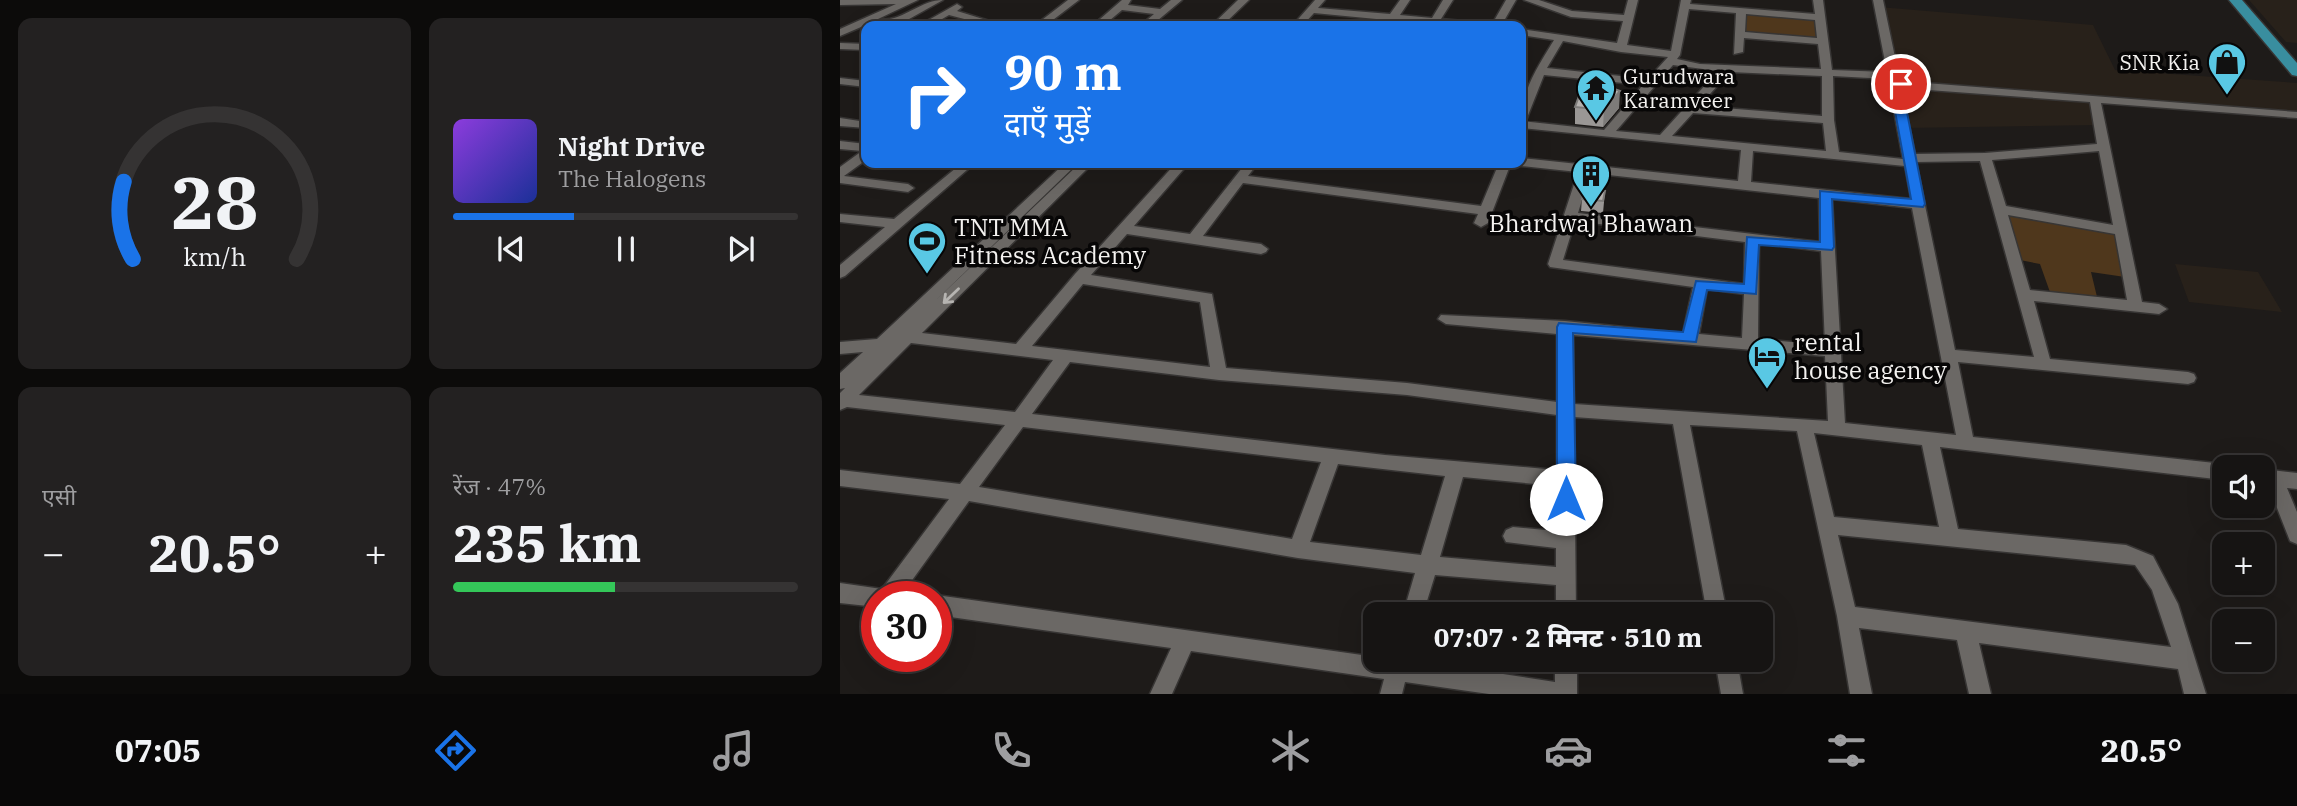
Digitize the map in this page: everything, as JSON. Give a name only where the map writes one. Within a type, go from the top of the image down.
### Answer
[{"type":"main road","points":[[2235,0],[2297,72]]},
{"type":"main road","points":[[2249,0],[2297,54]]},
{"type":"street","points":[[840,2],[913,0]]},
{"type":"street","points":[[840,21],[866,21],[913,0]]},
{"type":"street","points":[[1045,21],[1074,0]]},
{"type":"street","points":[[1151,21],[1177,0]]},
{"type":"street","points":[[1221,21],[1244,0]]},
{"type":"street","points":[[1233,21],[1255,0]]},
{"type":"street","points":[[1301,21],[1320,0]]},
{"type":"street","points":[[1393,18],[1405,0]]},
{"type":"street","points":[[1436,21],[1448,0]]},
{"type":"street","points":[[1499,21],[1511,0]]},
{"type":"street","points":[[1529,0],[1571,14],[1629,18]]},
{"type":"street","points":[[1571,14],[1577,0]]},
{"type":"street","points":[[1621,49],[1633,0]]},
{"type":"street","points":[[1818,0],[1833,155]]},
{"type":"street","points":[[1878,0],[1966,444]]},
{"type":"street","points":[[890,21],[938,1]]},
{"type":"street","points":[[1607,134],[1673,58],[1686,3],[1819,17]]},
{"type":"street","points":[[1103,21],[1124,4],[1163,12]]},
{"type":"street","points":[[932,21],[961,5]]},
{"type":"street","points":[[1310,10],[1414,21]]},
{"type":"street","points":[[1738,52],[1741,10]]},
{"type":"street","points":[[948,12],[978,21]]},
{"type":"street","points":[[993,21],[1002,15]]},
{"type":"street","points":[[840,33],[861,23]]},
{"type":"street","points":[[1526,33],[1673,58],[1700,67],[1827,73],[2095,101],[2297,115]]},
{"type":"street","points":[[1740,35],[1823,41]]},
{"type":"street","points":[[843,46],[861,36]]},
{"type":"street","points":[[1526,105],[1539,71],[1559,40]]},
{"type":"street","points":[[843,46],[861,47]]},
{"type":"street","points":[[1663,139],[1727,68]]},
{"type":"street","points":[[1539,71],[1653,83]]},
{"type":"street","points":[[840,81],[861,84]]},
{"type":"street","points":[[2095,101],[2136,307]]},
{"type":"street","points":[[1691,109],[1828,120]]},
{"type":"street","points":[[840,122],[861,124]]},
{"type":"street","points":[[1526,126],[1910,160],[2104,147]]},
{"type":"street","points":[[840,145],[861,150]]},
{"type":"street","points":[[1744,186],[1747,147]]},
{"type":"street","points":[[840,173],[861,155]]},
{"type":"street","points":[[1985,157],[2044,365]]},
{"type":"street","points":[[1526,163],[1918,204]]},
{"type":"street","points":[[840,273],[963,168]]},
{"type":"street","points":[[841,395],[885,340],[1067,168]]},
{"type":"street","points":[[841,395],[909,337],[1082,168]]},
{"type":"street","points":[[1020,350],[1179,168]]},
{"type":"street","points":[[1193,240],[1248,168]]},
{"type":"street","points":[[1238,179],[1483,217],[1503,168]]},
{"type":"street","points":[[1585,169],[1555,264],[1751,290]]},
{"type":"street","points":[[840,179],[908,188]]},
{"type":"street","points":[[1825,194],[1837,429]]},
{"type":"street","points":[[2000,209],[2121,230]]},
{"type":"street","points":[[1569,216],[1827,247]]},
{"type":"street","points":[[841,219],[897,224]]},
{"type":"street","points":[[1125,229],[1261,249]]},
{"type":"street","points":[[1750,343],[1752,240]]},
{"type":"street","points":[[1080,278],[1208,298],[1219,374]]},
{"type":"street","points":[[1690,338],[1701,285]]},
{"type":"street","points":[[2025,295],[2159,309]]},
{"type":"street","points":[[1446,319],[1832,351]]},
{"type":"street","points":[[1565,327],[1566,602]]},
{"type":"street","points":[[840,348],[909,337],[1219,374],[1408,389],[1567,410],[1804,425],[2212,471]]},
{"type":"street","points":[[900,581],[1067,354]]},
{"type":"street","points":[[1948,355],[2188,378]]},
{"type":"street","points":[[841,395],[1331,458],[1566,479]]},
{"type":"street","points":[[1680,416],[1715,602]]},
{"type":"street","points":[[1804,425],[1847,616],[1861,694]]},
{"type":"street","points":[[1929,439],[1950,536]]},
{"type":"street","points":[[1298,550],[1331,458]]},
{"type":"street","points":[[1416,602],[1456,470]]},
{"type":"street","points":[[840,478],[966,493],[1298,550],[1566,578]]},
{"type":"street","points":[[2275,478],[2297,481]]},
{"type":"street","points":[[2275,491],[2297,535]]},
{"type":"street","points":[[1825,525],[2126,554],[2144,560],[2155,576],[2186,659],[2195,694]]},
{"type":"street","points":[[1513,536],[1567,540]]},
{"type":"street","points":[[840,593],[861,595]]},
{"type":"street","points":[[952,607],[1185,641],[1363,660]]},
{"type":"street","points":[[1847,616],[2186,659]]},
{"type":"street","points":[[1965,630],[1980,694]]},
{"type":"street","points":[[1161,694],[1185,641]]},
{"type":"street","points":[[1391,694],[1397,672]]},
{"type":"street","points":[[1444,672],[1566,694],[1566,672]]},
{"type":"street","points":[[1728,672],[1732,694]]},
{"type":"shaded area","points":[[2249,0],[2297,0],[2297,43],[2286,42]]},
{"type":"shaded area","points":[[1879,7],[2093,25],[2115,70],[2297,83],[2297,115],[2095,101],[2100,125],[1904,128]]},
{"type":"shaded area","points":[[1745,12],[1816,18],[1819,39],[1744,34]]},
{"type":"shaded area","points":[[2005,212],[2118,231],[2125,277],[2091,272],[2098,301],[2051,295],[2040,264],[2020,260]]},
{"type":"shaded area","points":[[2175,264],[2258,272],[2282,312],[2189,302]]},
{"type":"building","points":[[1595,82],[1620,91],[1604,110],[1575,107],[1579,96]]},
{"type":"building","points":[[1585,189],[1605,191],[1603,201],[1582,199]]},
{"type":"place","name":"SNR Kia","points":[[2227,96]]},
{"type":"place","name":"Gurudwara Karamveer","points":[[1596,122]]},
{"type":"place","name":"Bhardwaj Bhawan","points":[[1591,208]]},
{"type":"place","name":"TNT MMA Fitness Academy","points":[[927,275]]},
{"type":"place","name":"rental house agency","points":[[1767,390]]},
{"type":"route","points":[[1566,499],[1565,327],[1690,338],[1701,285],[1751,290],[1752,240],[1827,247],[1825,194],[1918,204],[1896,84],[1901,84]]}]
